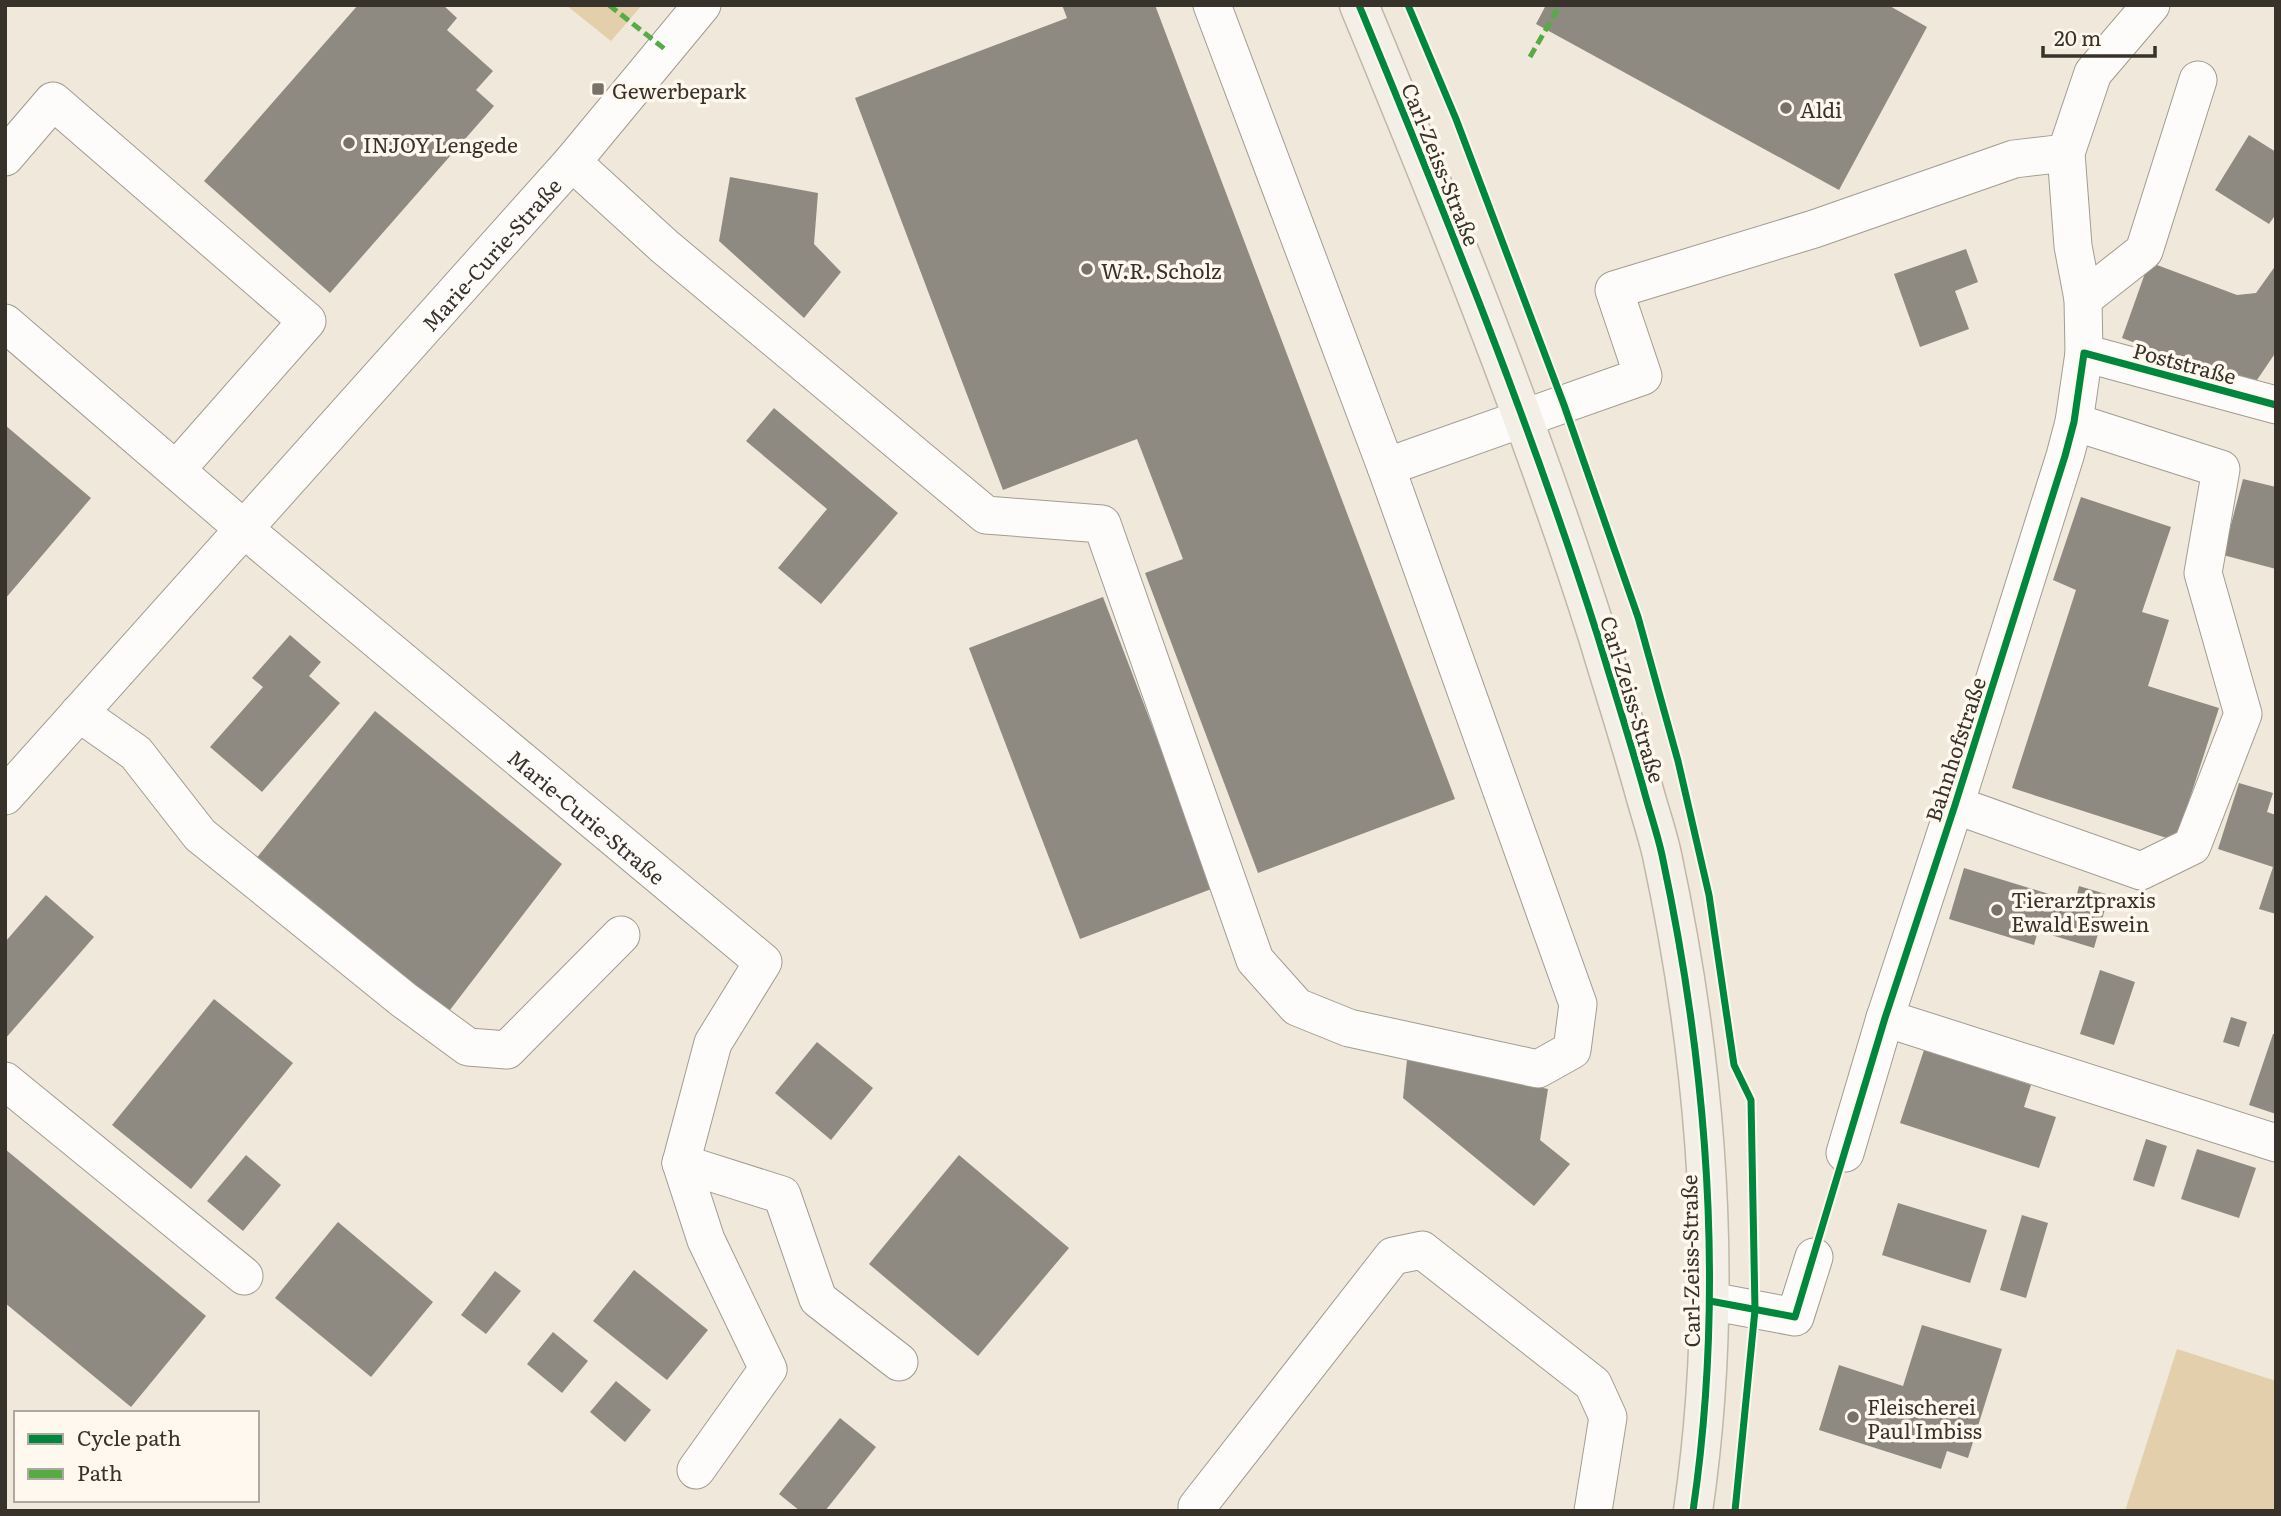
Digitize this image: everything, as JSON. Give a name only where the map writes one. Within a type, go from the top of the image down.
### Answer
[{"type":"main road","name":"Carl-Zeiss-Straße","points":[[1359,5],[1406,117],[1523,418],[1623,716],[1661,850],[1692,1024],[1709,1208],[1710,1301],[1704,1439],[1693,1511]]},
{"type":"street","name":"Marie-Curie-Straße","points":[[5,796],[572,162],[702,5]]},
{"type":"street","points":[[572,162],[664,246],[986,515],[1102,524],[1255,960],[1297,1007],[1349,1028],[1538,1069],[1572,1050],[1578,1004],[1386,467],[1212,5]]},
{"type":"street","name":"Bahnhofstraße","points":[[1845,1153],[1885,1018],[1955,805],[2074,422],[2084,353],[2083,299],[2073,246],[2066,153],[2093,73],[2151,5]]},
{"type":"street","points":[[2083,299],[2144,251],[2198,80]]},
{"type":"street","points":[[5,157],[53,101],[307,321],[176,470]]},
{"type":"street","points":[[1386,467],[1643,376],[1614,290],[1814,229],[2014,159],[2066,153]]},
{"type":"street","name":"Marie-Curie-Straße","points":[[5,323],[244,528],[763,962],[713,1044],[681,1163]]},
{"type":"street","name":"Poststraße","points":[[2084,353],[2276,405]]},
{"type":"street","points":[[1955,805],[2141,871],[2192,846],[2243,714],[2203,573],[2221,469],[2074,422]]},
{"type":"street","points":[[79,713],[136,753],[200,835],[393,992],[468,1047],[507,1050],[621,935]]},
{"type":"street","points":[[1885,1018],[2276,1143]]},
{"type":"street","points":[[5,1081],[244,1276]]},
{"type":"street","points":[[681,1163],[782,1195],[818,1299],[899,1362]]},
{"type":"street","points":[[681,1163],[706,1240],[768,1369],[696,1470]]},
{"type":"street","points":[[1201,1511],[1197,1507],[1393,1256],[1422,1250],[1593,1384],[1608,1417],[1594,1511]]},
{"type":"street","points":[[1710,1301],[1795,1317],[1814,1257]]},
{"type":"shaded area","points":[[566,5],[642,5],[611,41]]},
{"type":"shaded area","points":[[2177,1349],[2276,1381],[2276,1511],[2125,1511]]},
{"type":"building","name":"INJOY Lengede","points":[[358,5],[443,5],[457,18],[447,30],[493,71],[476,90],[494,106],[330,293],[204,181]]},
{"type":"building","name":"W.R. Scholz","points":[[1062,5],[1155,5],[1455,799],[1258,873],[1145,573],[1183,559],[1137,439],[1003,490],[855,98],[1067,18]]},
{"type":"building","name":"Aldi","points":[[1546,5],[1888,5],[1927,27],[1839,190],[1536,24]]},
{"type":"building","points":[[2249,135],[2276,152],[2276,214],[2269,224],[2215,190]]},
{"type":"building","points":[[730,177],[818,193],[814,244],[841,272],[804,318],[719,241]]},
{"type":"building","points":[[1966,249],[1978,282],[1955,291],[1969,329],[1920,347],[1894,274]]},
{"type":"building","points":[[2149,262],[2237,295],[2256,293],[2276,265],[2276,352],[2257,380],[2210,371],[2122,338]]},
{"type":"building","points":[[774,408],[898,513],[821,604],[778,568],[827,509],[746,441]]},
{"type":"building","points":[[5,425],[91,498],[5,599]]},
{"type":"building","points":[[2243,479],[2276,487],[2276,569],[2223,555]]},
{"type":"building","points":[[2081,497],[2171,527],[2142,612],[2169,620],[2148,686],[2219,708],[2176,841],[2012,788],[2076,590],[2053,580]]},
{"type":"building","points":[[1103,597],[1214,888],[1080,939],[969,648]]},
{"type":"building","points":[[290,635],[321,662],[309,676],[340,703],[262,792],[210,747],[263,687],[252,678]]},
{"type":"building","points":[[375,711],[562,864],[443,1019],[251,865]]},
{"type":"building","points":[[2239,783],[2273,793],[2267,812],[2276,815],[2276,914],[2259,909],[2273,867],[2218,849]]},
{"type":"building","name":"Tierarztpraxis Ewald Eswein","points":[[1964,868],[2049,894],[2046,901],[2073,909],[2079,886],[2109,895],[2094,948],[2038,931],[2034,945],[1949,919]]},
{"type":"building","points":[[46,895],[94,937],[5,1039],[5,942]]},
{"type":"building","points":[[2100,970],[2135,982],[2114,1045],[2080,1034]]},
{"type":"building","points":[[214,999],[293,1063],[191,1189],[112,1125]]},
{"type":"building","points":[[2231,1017],[2247,1022],[2239,1047],[2223,1042]]},
{"type":"building","points":[[2273,1034],[2276,1034],[2276,1114],[2249,1105]]},
{"type":"building","points":[[817,1042],[873,1088],[831,1140],[775,1093]]},
{"type":"building","points":[[1924,1050],[2031,1085],[2024,1107],[2056,1117],[2039,1168],[1900,1123]]},
{"type":"building","points":[[1407,1060],[1548,1089],[1540,1140],[1570,1164],[1534,1206],[1403,1098]]},
{"type":"building","points":[[2146,1139],[2167,1146],[2154,1187],[2133,1180]]},
{"type":"building","points":[[5,1149],[206,1316],[131,1407],[5,1303]]},
{"type":"building","points":[[2197,1149],[2256,1168],[2239,1218],[2181,1199]]},
{"type":"building","points":[[246,1155],[281,1185],[243,1231],[207,1201]]},
{"type":"building","points":[[959,1155],[1069,1248],[978,1356],[869,1264]]},
{"type":"building","points":[[1898,1203],[1987,1230],[1970,1283],[1882,1255]]},
{"type":"building","points":[[2022,1215],[2048,1223],[2026,1298],[2000,1290]]},
{"type":"building","points":[[338,1222],[433,1302],[371,1377],[275,1298]]},
{"type":"building","points":[[634,1270],[708,1330],[667,1380],[593,1321]]},
{"type":"building","points":[[495,1271],[521,1291],[486,1334],[461,1315]]},
{"type":"building","points":[[1922,1325],[2002,1349],[1968,1458],[1947,1451],[1941,1469],[1819,1430],[1839,1365],[1903,1386]]},
{"type":"building","points":[[553,1332],[588,1361],[562,1393],[527,1364]]},
{"type":"building","points":[[616,1381],[651,1410],[625,1442],[590,1412]]},
{"type":"building","points":[[840,1418],[876,1447],[825,1511],[800,1511],[779,1494]]},
{"type":"marked path","points":[[609,5],[666,50]]},
{"type":"marked path","points":[[1530,57],[1560,5]]},
{"type":"cycle path","points":[[1359,5],[1454,240],[1544,477],[1598,637],[1662,855],[1691,1018],[1707,1182],[1708,1347],[1703,1429],[1693,1511]]},
{"type":"cycle path","points":[[1408,5],[1456,119],[1564,405],[1638,617],[1678,761],[1709,895],[1734,1065],[1751,1100],[1755,1310],[1735,1511]]},
{"type":"cycle path","points":[[1710,1301],[1795,1317],[1885,1018],[2065,456],[2074,422],[2084,353],[2276,405]]},
{"type":"place","name":"Gewerbepark","points":[[598,89]]},
{"type":"place","name":"Aldi","points":[[1786,108]]},
{"type":"place","name":"INJOY Lengede","points":[[349,143]]},
{"type":"place","name":"W.R. Scholz","points":[[1087,269]]},
{"type":"place","name":"Tierarztpraxis Ewald Eswein","points":[[1997,910]]},
{"type":"place","name":"Fleischerei Paul Imbiss","points":[[1853,1417]]}]
